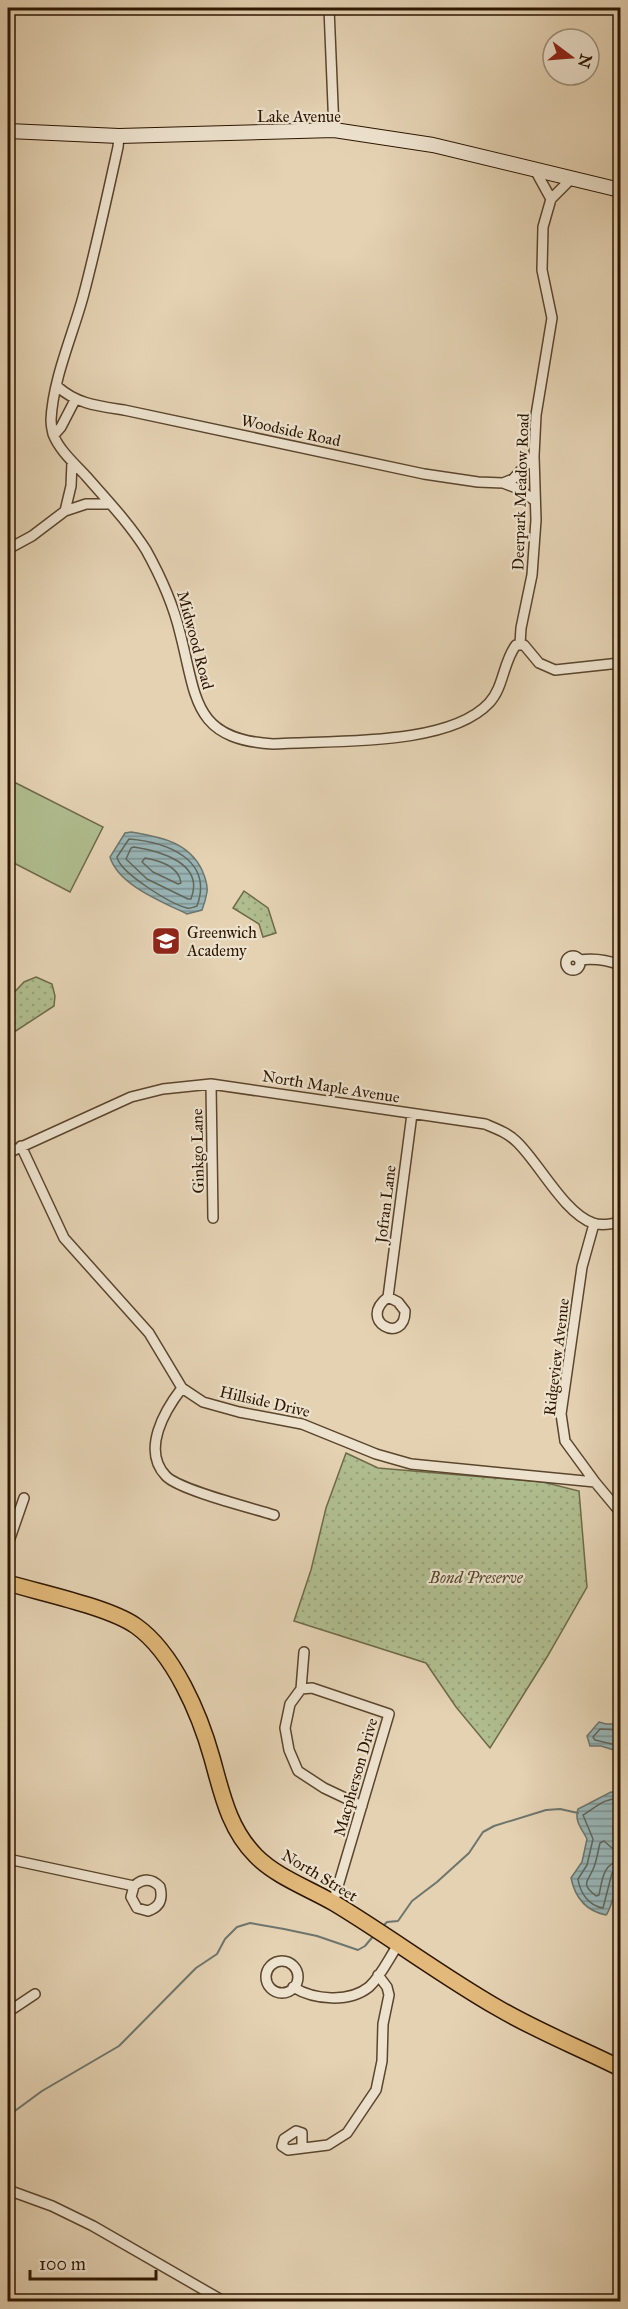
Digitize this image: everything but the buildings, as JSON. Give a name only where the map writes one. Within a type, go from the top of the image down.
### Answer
[{"type":"main road","name":"Lake Avenue","points":[[8,131],[119,136],[334,130],[433,145],[621,190]]},
{"type":"main road","name":"North Street","points":[[8,1583],[111,1614],[136,1625],[152,1641],[170,1664],[185,1690],[206,1736],[226,1807],[235,1830],[258,1858],[279,1874],[333,1903],[499,2008],[621,2068]]},
{"type":"street","points":[[329,8],[334,130]]},
{"type":"street","points":[[54,435],[51,420],[58,387],[97,240],[119,136]]},
{"type":"street","points":[[534,168],[551,199]]},
{"type":"street","name":"Deerpark Meadow Road","points":[[520,644],[532,574],[536,415],[552,318],[542,270],[543,227],[551,199],[572,178]]},
{"type":"street","name":"Woodside Road","points":[[58,387],[75,400],[90,405],[124,410],[424,474],[503,483],[519,489],[535,501]]},
{"type":"street","points":[[54,435],[61,428],[75,400]]},
{"type":"street","name":"Midwood Road","points":[[54,435],[72,462],[132,529],[165,583],[179,628],[189,677],[201,710],[208,721],[219,730],[240,740],[273,744],[399,738],[438,730],[478,711],[489,703],[496,693],[513,648],[520,644]]},
{"type":"street","points":[[503,483],[513,479],[534,456]]},
{"type":"street","points":[[65,511],[71,486],[72,462]]},
{"type":"street","points":[[8,549],[32,536],[65,511],[86,504],[110,504]]},
{"type":"street","points":[[520,644],[528,648],[539,663],[555,670],[621,663]]},
{"type":"street","points":[[580,960],[591,958],[621,965]]},
{"type":"street","name":"North Maple Avenue","points":[[8,1153],[131,1097],[163,1089],[212,1084],[485,1124],[502,1131],[517,1142],[573,1210],[594,1224]]},
{"type":"street","name":"Ginkgo Lane","points":[[212,1084],[213,1218]]},
{"type":"street","name":"Jofran Lane","points":[[388,1298],[412,1114]]},
{"type":"street","name":"Hillside Drive","points":[[21,1146],[64,1238],[149,1333],[182,1388],[203,1402],[238,1413],[302,1424],[376,1454],[411,1464],[595,1482]]},
{"type":"street","points":[[594,1224],[621,1222]]},
{"type":"street","name":"Ridgeview Avenue","points":[[594,1224],[582,1267],[561,1414],[565,1441],[595,1482],[621,1512]]},
{"type":"street","points":[[182,1388],[168,1406],[156,1439],[157,1460],[166,1476],[181,1486],[274,1515]]},
{"type":"street","points":[[8,1544],[24,1498]]},
{"type":"street","points":[[304,1652],[301,1689],[290,1704],[285,1728],[289,1750],[298,1771],[324,1788],[362,1806]]},
{"type":"street","name":"Macpherson Drive","points":[[301,1689],[312,1688],[389,1714],[333,1903]]},
{"type":"street","points":[[8,1859],[134,1886]]},
{"type":"street","points":[[293,1988],[314,1995],[337,1998],[366,1989],[398,1944]]},
{"type":"street","points":[[302,2147],[316,2148],[328,2145],[347,2133],[376,2090],[382,2061],[383,2024],[390,1995],[378,1975]]},
{"type":"street","points":[[8,2012],[35,1994]]},
{"type":"street","points":[[8,2190],[52,2206],[93,2226],[225,2301]]},
{"type":"green space","points":[[8,779],[103,827],[70,892],[8,860]]},
{"type":"green space","points":[[244,891],[268,908],[276,933],[263,937],[259,924],[233,908]]},
{"type":"green space","points":[[36,977],[52,984],[55,996],[54,1006],[8,1036],[8,999],[24,982]]},
{"type":"green space","name":"Bond Preserve","points":[[346,1453],[378,1468],[543,1482],[579,1491],[587,1587],[547,1657],[490,1748],[456,1707],[426,1663],[294,1621],[311,1570],[326,1508]]},
{"type":"water","points":[[131,832],[172,842],[196,860],[207,887],[202,910],[187,914],[143,892],[122,876],[110,857],[125,833]]},
{"type":"water","points":[[599,1722],[620,1724],[620,1752],[601,1746],[590,1746],[587,1736]]},
{"type":"water","points":[[611,1792],[620,1793],[620,1813],[613,1828],[620,1837],[622,1858],[614,1894],[606,1915],[587,1907],[582,1902],[571,1878],[582,1862],[587,1839],[578,1821],[578,1809]]},
{"type":"waterway","points":[[383,1926],[387,1922],[398,1921],[412,1901],[469,1853],[483,1832],[494,1826],[546,1810],[560,1809],[578,1813]]},
{"type":"waterway","points":[[8,2116],[42,2091],[119,2046],[196,1968],[217,1954],[225,1939],[237,1927],[250,1923],[284,1929],[317,1936],[358,1950],[365,1946],[375,1934]]},
{"type":"place","name":"Greenwich Academy","points":[[166,941]]}]
